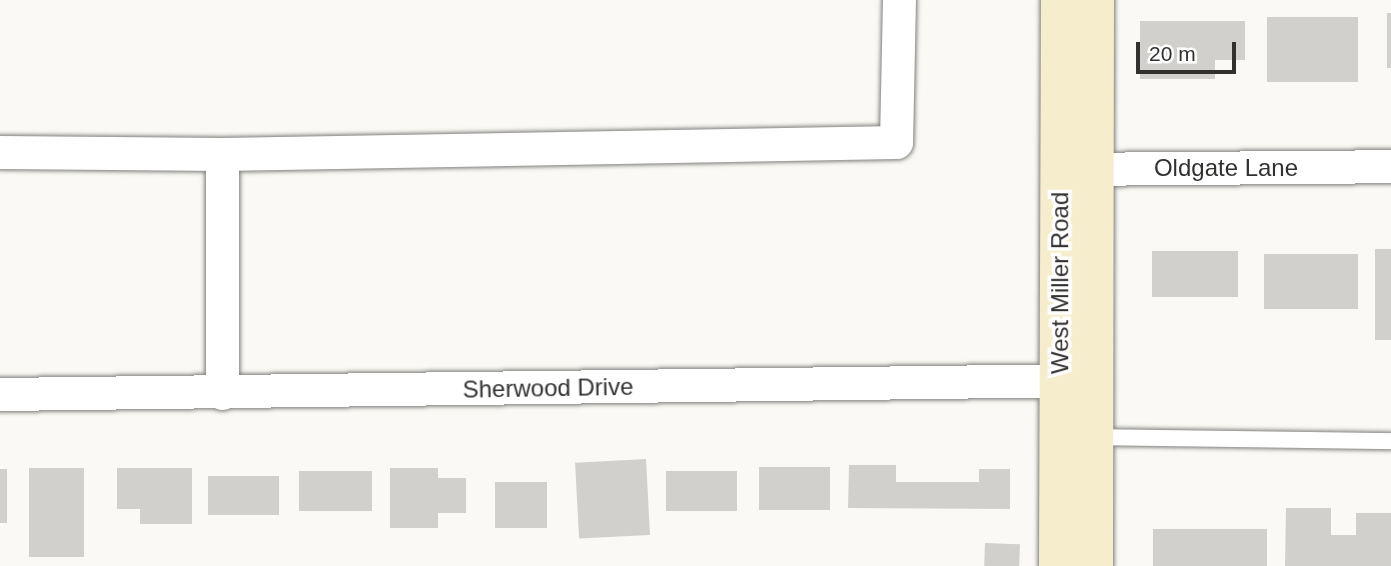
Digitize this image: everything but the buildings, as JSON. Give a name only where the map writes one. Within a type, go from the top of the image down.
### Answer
[{"type":"main road","name":"West Miller Road","points":[[1060,0],[1078,169]]},
{"type":"main road","name":"West Miller Road","points":[[1058,566],[1078,380],[1078,169],[1095,0]]},
{"type":"main road","name":"West Miller Road","points":[[1078,380],[1096,437],[1094,566]]},
{"type":"street","points":[[0,152],[222,154],[896,142],[899,0]]},
{"type":"street","points":[[222,154],[222,393]]},
{"type":"street","name":"Oldgate Lane","points":[[1078,169],[1391,166]]},
{"type":"street","name":"Sherwood Drive","points":[[0,394],[1078,380]]},
{"type":"lane","points":[[1096,437],[1391,440]]}]
